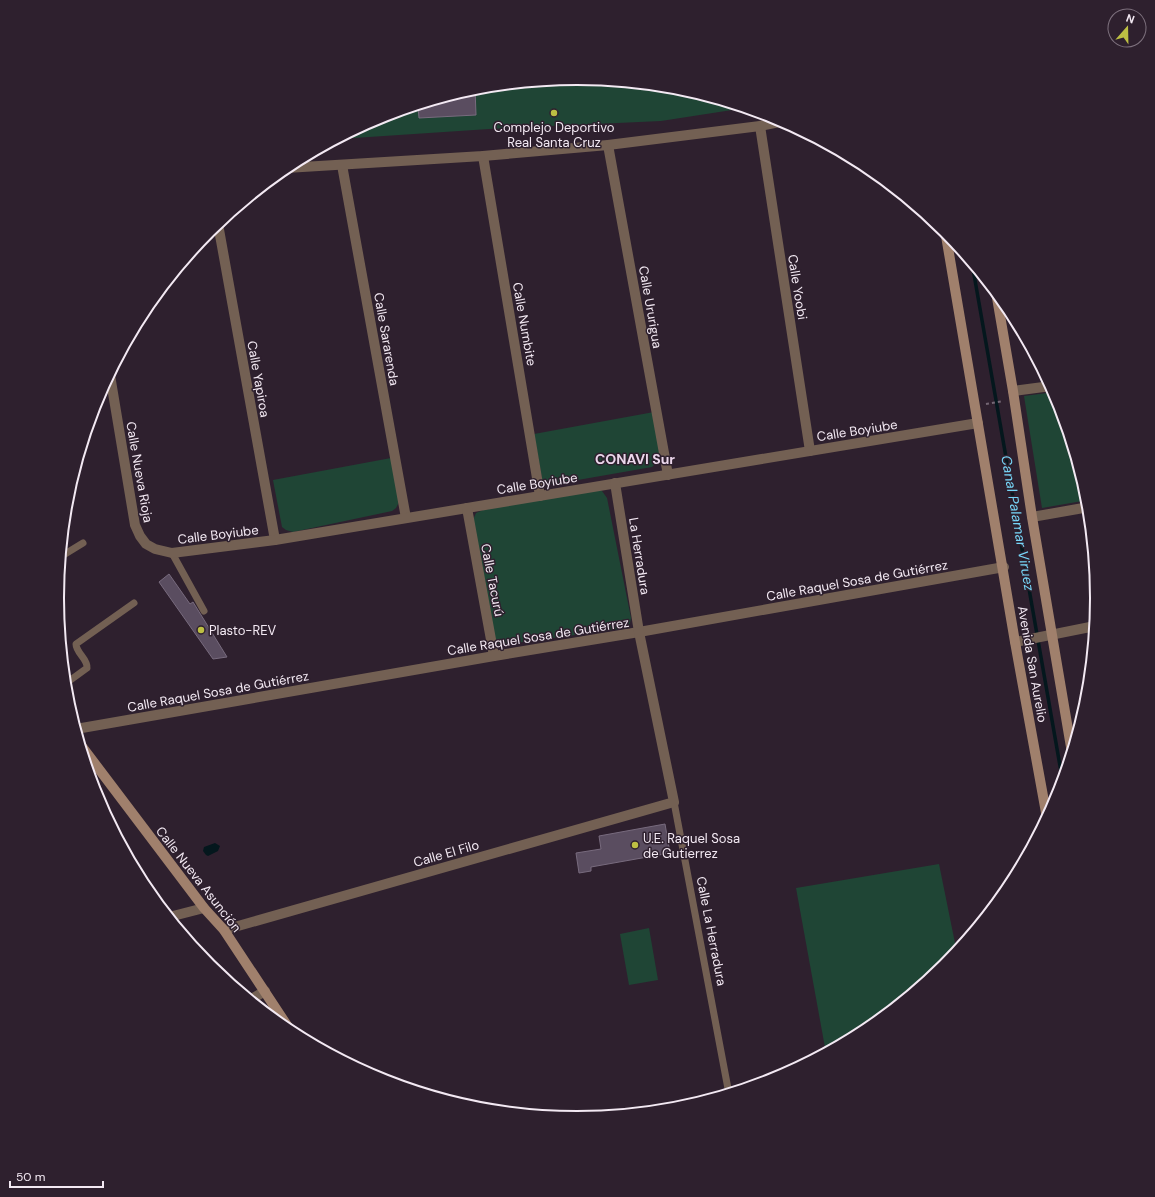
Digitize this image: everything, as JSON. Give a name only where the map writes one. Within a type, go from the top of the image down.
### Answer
[{"type":"main road","name":"Avenida San Aurelio","points":[[947,241],[978,423],[1019,641],[1046,808]]},
{"type":"main road","name":"Avenida San Aurelio","points":[[998,305],[1013,391],[1049,636],[1070,743]]},
{"type":"main road","name":"Calle Nueva Asunción","points":[[88,755],[204,908],[224,930],[283,1018]]},
{"type":"street","points":[[300,167],[483,156],[608,145],[772,123]]},
{"type":"street","name":"Calle Yoobi","points":[[760,126],[810,451]]},
{"type":"street","name":"Calle Ururigua","points":[[608,145],[668,475]]},
{"type":"street","name":"Calle Numbite","points":[[483,156],[540,496]]},
{"type":"street","name":"Calle Sararenda","points":[[342,165],[406,518]]},
{"type":"street","name":"Calle Yapiroa","points":[[219,230],[275,540]]},
{"type":"street","name":"Calle Nueva Rioja","points":[[112,383],[135,525],[146,544],[155,549],[172,553]]},
{"type":"street","points":[[1013,391],[1045,387]]},
{"type":"street","name":"Calle Boyiube","points":[[172,553],[275,540],[978,423]]},
{"type":"street","name":"La Herradura","points":[[615,483],[639,632]]},
{"type":"street","name":"Calle Tacurú","points":[[467,508],[494,656]]},
{"type":"street","points":[[1032,517],[1083,508]]},
{"type":"street","name":"Calle Raquel Sosa de Gutiérrez","points":[[80,728],[639,632],[1004,567]]},
{"type":"street","points":[[1019,641],[1090,627]]},
{"type":"street","name":"Calle La Herradura","points":[[639,632],[674,802]]},
{"type":"street","name":"Calle El Filo","points":[[224,930],[674,802]]},
{"type":"street","points":[[174,916],[204,908]]},
{"type":"street","points":[[254,997],[265,991]]},
{"type":"lane","points":[[66,553],[83,542]]},
{"type":"lane","points":[[172,553],[204,611]]},
{"type":"lane","points":[[71,680],[88,668],[87,664],[76,648],[76,644],[134,603]]},
{"type":"lane","name":"Calle La Herradura","points":[[674,802],[728,1089]]},
{"type":"path","points":[[986,404],[1006,401]]},
{"type":"green space","name":"Complejo Deportivo Real Santa Cruz","points":[[578,85],[645,89],[710,102],[735,110],[661,121],[489,129],[349,138],[412,112],[445,102],[510,89],[544,86]]},
{"type":"green space","points":[[1048,393],[1064,433],[1074,466],[1082,501],[1042,508],[1024,396]]},
{"type":"green space","points":[[654,412],[660,459],[652,467],[555,484],[548,484],[542,479],[534,434]]},
{"type":"green space","points":[[391,458],[399,502],[396,508],[392,511],[293,532],[282,527],[273,480]]},
{"type":"green space","points":[[594,489],[602,491],[607,498],[631,618],[627,628],[500,645],[495,642],[473,520],[476,513],[483,510]]},
{"type":"green space","points":[[939,864],[956,946],[916,985],[890,1006],[863,1025],[825,1048],[796,888]]},
{"type":"green space","points":[[649,928],[658,980],[629,985],[620,934]]},
{"type":"shaded area","points":[[215,843],[220,846],[218,851],[208,856],[206,855],[203,851],[204,847]]},
{"type":"building","points":[[475,95],[476,115],[419,118],[418,110]]},
{"type":"building","name":"Plasto-REV","points":[[169,574],[190,604],[193,602],[227,657],[213,659],[159,582]]},
{"type":"building","points":[[665,824],[670,853],[591,867],[591,871],[579,873],[576,853],[601,849],[599,836]]},
{"type":"waterway","name":"Canal Palamar Viruez","points":[[974,272],[1061,772]]},
{"type":"place","name":"Complejo Deportivo Real Santa Cruz","points":[[554,113]]},
{"type":"place","name":"Plasto-REV","points":[[201,630]]},
{"type":"place","name":"U.E. Raquel Sosa de Gutierrez","points":[[635,845]]},
{"type":"district","name":"CONAVI Sur","points":[[635,459]]}]
